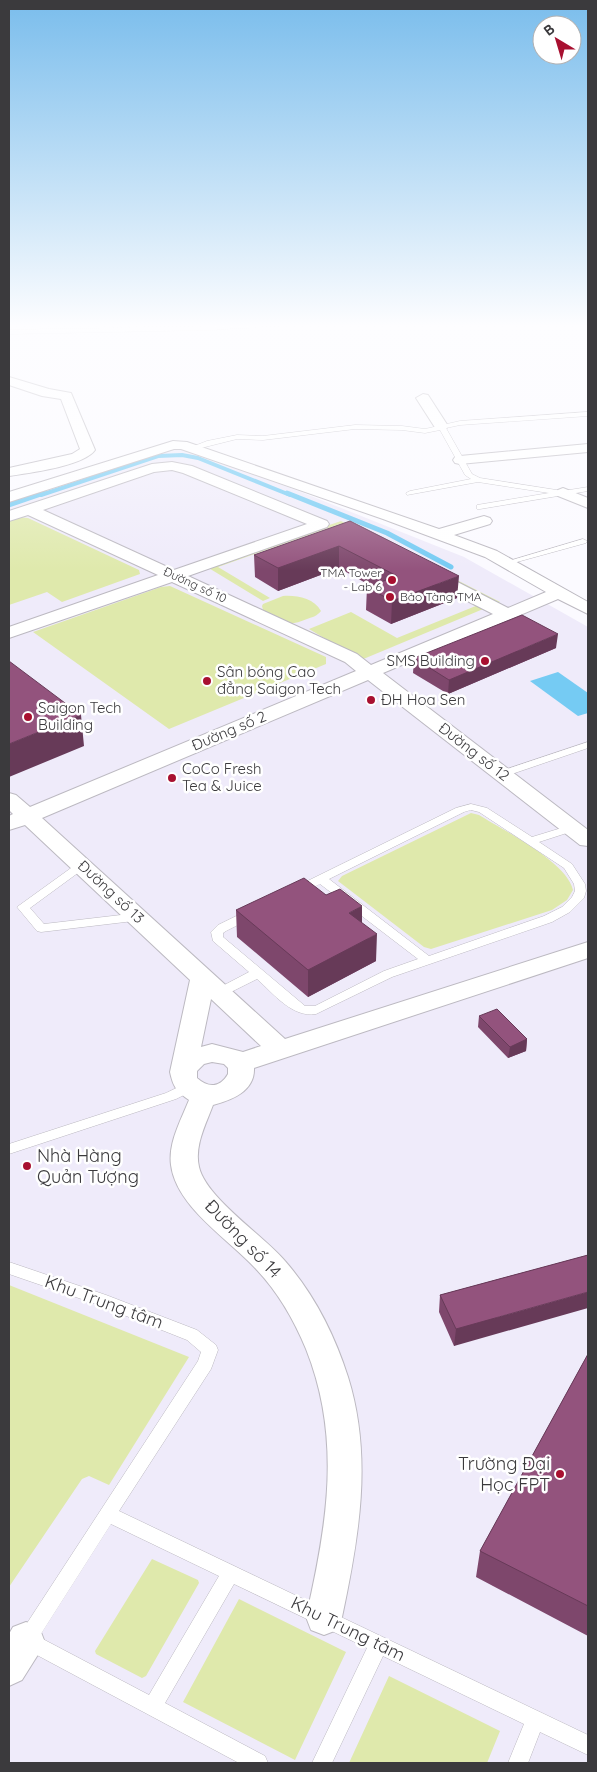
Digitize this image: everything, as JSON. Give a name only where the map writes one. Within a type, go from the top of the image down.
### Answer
[{"type":"street","points":[[9,472],[77,457],[88,450],[70,406]]},
{"type":"street","points":[[428,406],[441,426]]},
{"type":"street","points":[[9,497],[173,445],[182,445],[439,534],[491,554],[588,609]]},
{"type":"street","points":[[460,460],[588,448]]},
{"type":"street","points":[[9,516],[147,470],[172,466],[187,469],[321,524],[9,632]]},
{"type":"street","points":[[563,492],[588,503]]},
{"type":"street","name":"Đường số 10","points":[[29,509],[338,650],[365,667]]},
{"type":"street","points":[[303,510],[338,528]]},
{"type":"street","points":[[439,534],[482,514]]},
{"type":"street","points":[[417,568],[501,611]]},
{"type":"street","name":"Đường số 2","points":[[15,811],[554,589]]},
{"type":"street","name":"Đường số 12","points":[[365,667],[588,840]]},
{"type":"street","name":"Đường số 13","points":[[15,811],[82,865],[280,1049]]},
{"type":"street","points":[[239,1063],[588,950]]},
{"type":"street","points":[[192,1084],[197,1004],[211,984]]},
{"type":"street","points":[[208,1053],[226,1054],[239,1063],[242,1075],[234,1088],[218,1094],[192,1084],[191,1060],[208,1053]]},
{"type":"street","name":"Đường số 14","points":[[192,1084],[185,1152],[188,1176],[203,1198],[265,1257],[287,1286],[316,1338],[338,1398],[345,1451],[344,1513],[341,1544],[324,1617]]},
{"type":"lane","points":[[194,448],[216,441],[252,436],[263,438],[355,427],[380,426],[425,431],[436,430],[441,426],[588,414]]},
{"type":"lane","points":[[441,426],[468,475],[478,480],[563,492]]},
{"type":"lane","points":[[410,493],[478,480]]},
{"type":"lane","points":[[482,514],[563,492],[588,489]]},
{"type":"lane","points":[[506,562],[582,540]]},
{"type":"lane","points":[[502,774],[588,745]]},
{"type":"lane","points":[[468,807],[483,810],[558,858],[573,871],[581,888],[577,901],[556,916],[388,974],[312,1010],[300,1009],[216,936],[217,932],[222,928],[321,879],[468,807]]},
{"type":"lane","points":[[531,841],[572,828]]},
{"type":"lane","points":[[82,865],[23,907],[41,928],[138,917]]},
{"type":"lane","points":[[321,879],[427,960]]},
{"type":"lane","points":[[211,984],[258,973]]},
{"type":"lane","points":[[9,1149],[171,1096],[192,1084]]},
{"type":"lane","name":"Khu Trung tâm","points":[[9,1268],[102,1299],[192,1335],[210,1350],[206,1364],[17,1653],[152,1707],[258,1763]]},
{"type":"lane","name":"Khu Trung tâm","points":[[108,1514],[588,1745]]},
{"type":"lane","points":[[152,1707],[231,1572]]},
{"type":"lane","points":[[322,1763],[379,1644]]},
{"type":"lane","points":[[518,1763],[535,1719]]},
{"type":"shaded area","points":[[178,446],[301,492],[464,557],[588,627],[588,1763],[9,1763],[9,500]]},
{"type":"green space","points":[[19,517],[28,518],[139,570],[140,574],[62,602],[47,592],[9,605],[9,520]]},
{"type":"green space","points":[[341,521],[500,602],[361,660],[309,629],[351,612],[397,638],[488,601],[340,524],[218,567],[270,598],[263,601],[207,567]]},
{"type":"green space","points":[[170,586],[326,657],[326,664],[169,729],[33,632],[161,587]]},
{"type":"green space","points":[[283,596],[304,598],[314,603],[321,611],[311,618],[289,623],[279,620],[263,610],[263,604]]},
{"type":"green space","points":[[471,813],[479,815],[518,838],[547,858],[568,879],[573,890],[567,900],[552,910],[431,949],[424,947],[338,881],[342,876]]},
{"type":"green space","points":[[9,1285],[189,1357],[109,1485],[89,1476],[82,1479],[9,1587]]},
{"type":"green space","points":[[152,1559],[198,1580],[199,1583],[146,1676],[142,1678],[96,1654],[95,1651]]},
{"type":"green space","points":[[239,1599],[346,1652],[295,1760],[183,1702]]},
{"type":"green space","points":[[389,1676],[500,1731],[487,1763],[349,1763]]},
{"type":"water","points":[[558,672],[588,693],[588,713],[578,716],[530,681]]},
{"type":"building","points":[[350,521],[459,576],[392,601],[367,587],[397,576],[339,546],[278,568],[254,555]]},
{"type":"building","points":[[522,615],[558,634],[449,680],[414,658]]},
{"type":"building","points":[[9,661],[81,715],[9,744]]},
{"type":"building","points":[[304,878],[326,895],[340,889],[362,906],[349,913],[377,934],[308,970],[236,910]]},
{"type":"building","points":[[497,1009],[527,1039],[510,1047],[479,1016]]},
{"type":"building","points":[[588,1255],[588,1292],[456,1329],[440,1295]]},
{"type":"building","name":"Trường Đại Học FPT","points":[[588,1354],[588,1606],[480,1551]]},
{"type":"waterway","points":[[41,495],[158,456],[182,455],[198,458],[290,495]]},
{"type":"waterway","points":[[9,505],[44,493]]},
{"type":"waterway","points":[[287,493],[387,533],[451,567]]},
{"type":"place","name":"TMA Tower - Lab 6","points":[[392,580]]},
{"type":"place","name":"Bảo Tàng TMA","points":[[390,597]]},
{"type":"place","name":"SMS Building","points":[[485,661]]},
{"type":"place","name":"Sân bóng Cao đẳng Saigon Tech","points":[[207,681]]},
{"type":"place","name":"ĐH Hoa Sen","points":[[371,700]]},
{"type":"place","name":"Saigon Tech Building","points":[[28,717]]},
{"type":"place","name":"CoCo Fresh Tea & Juice","points":[[172,778]]},
{"type":"place","name":"Nhà Hàng Quản Tượng","points":[[27,1166]]},
{"type":"place","name":"Trường Đại Học FPT","points":[[560,1474]]}]
